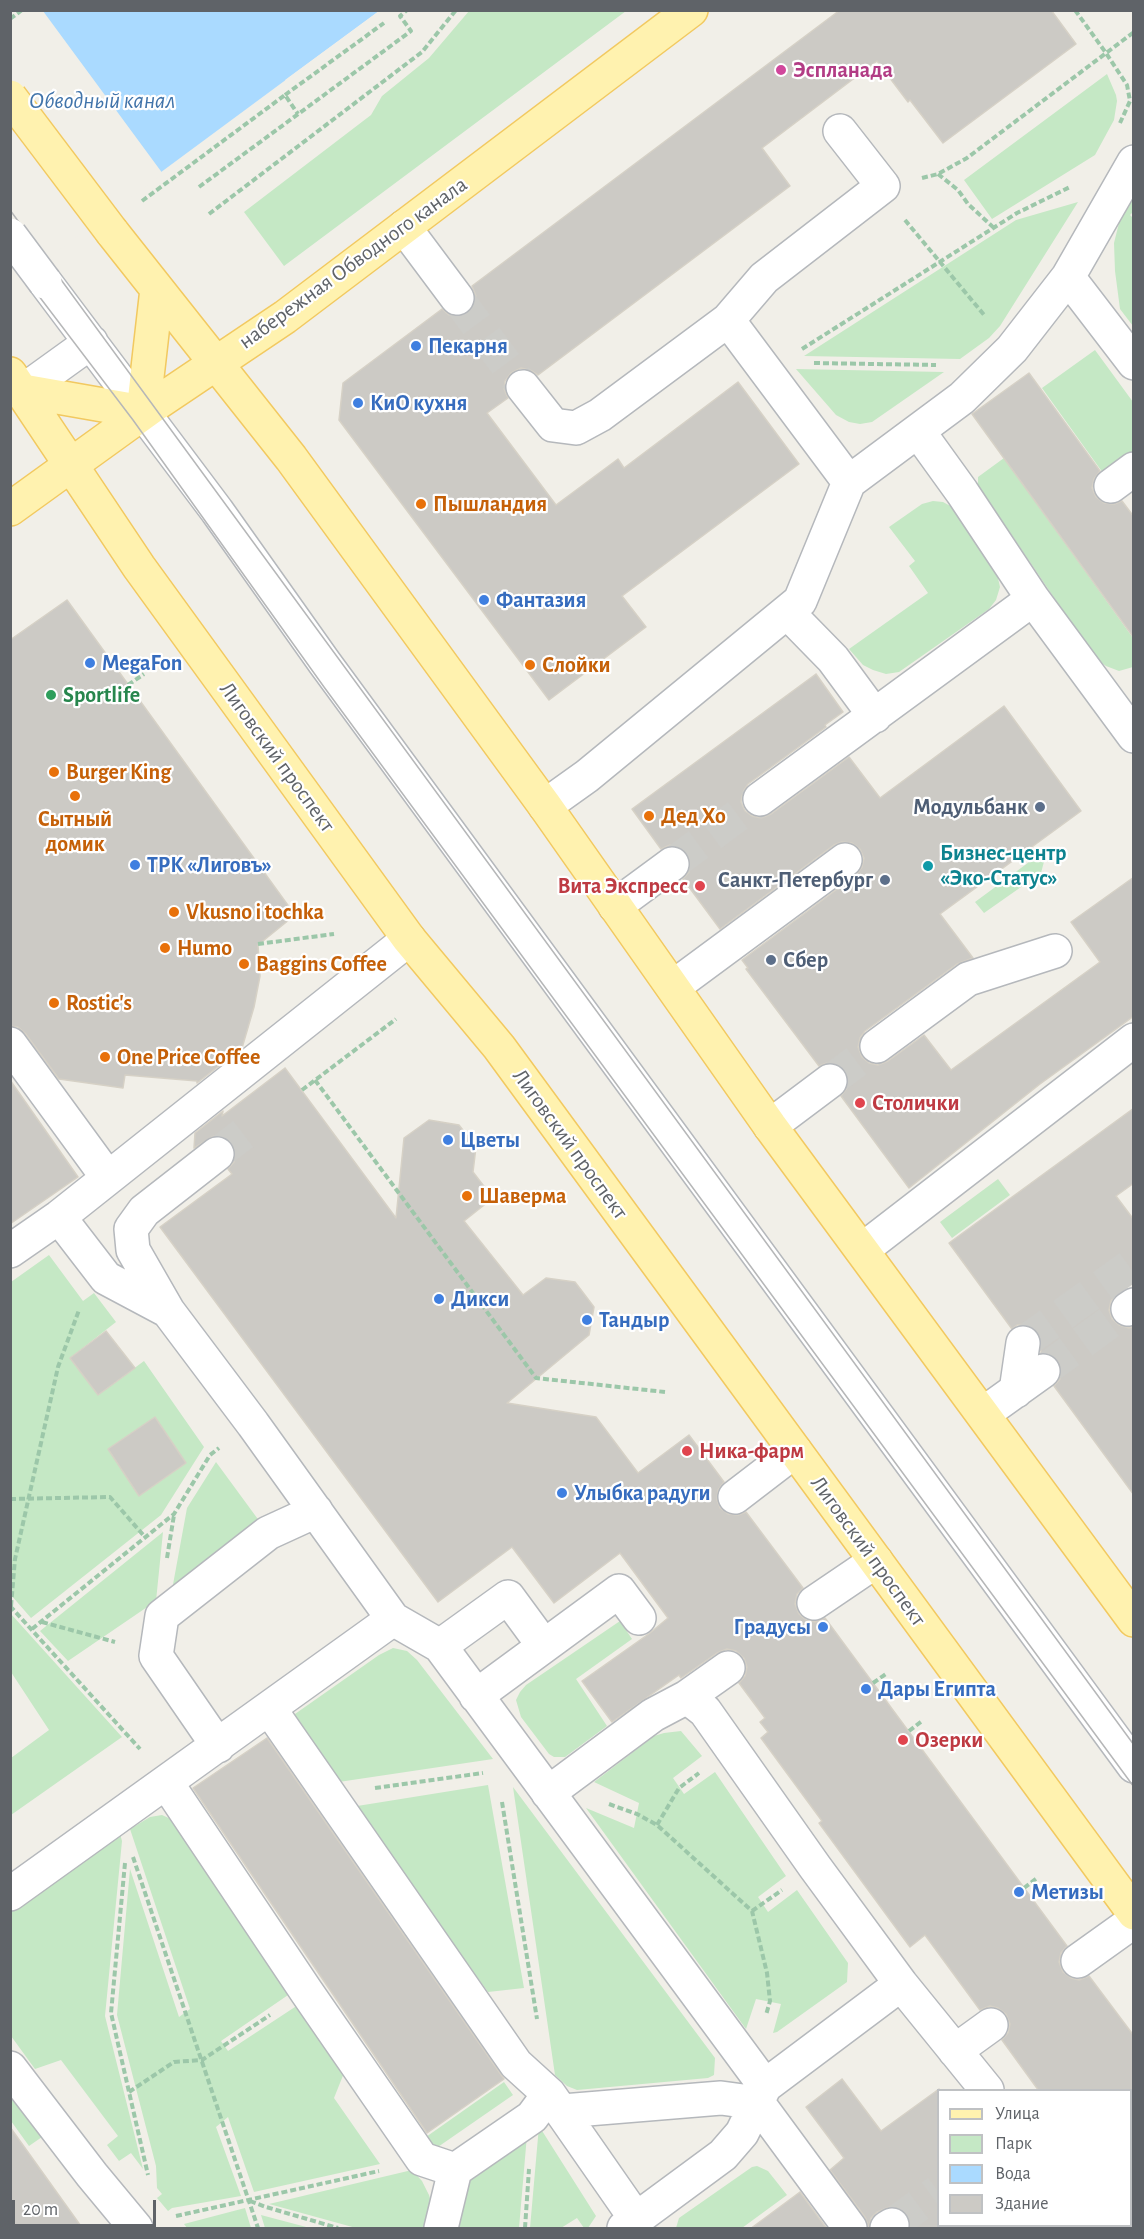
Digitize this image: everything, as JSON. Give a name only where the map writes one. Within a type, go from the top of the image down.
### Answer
[{"type":"main road","name":"набережная Обводного канала","points":[[10,509],[143,412],[285,317],[692,10]]},
{"type":"main road","points":[[10,97],[112,232],[291,458],[545,806],[770,1126],[1134,1620]]},
{"type":"main road","points":[[15,388],[143,412],[157,289]]},
{"type":"main road","name":"Лиговский проспект","points":[[15,388],[71,465],[139,567],[409,939],[499,1047],[1134,1913]]},
{"type":"lane","points":[[523,387],[553,425],[576,428],[600,415],[728,320],[764,278],[883,186],[840,131]]},
{"type":"lane","points":[[545,806],[587,776],[800,601],[849,482],[962,398],[1004,357],[1068,277],[1134,162]]},
{"type":"lane","points":[[404,227],[457,298]]},
{"type":"lane","points":[[10,235],[143,412],[1134,1766]]},
{"type":"lane","points":[[1068,277],[1134,363]]},
{"type":"lane","points":[[728,320],[849,482]]},
{"type":"lane","points":[[15,388],[91,342]]},
{"type":"lane","points":[[918,431],[962,492],[1033,599],[1134,736]]},
{"type":"lane","points":[[760,799],[1033,599]]},
{"type":"lane","points":[[787,612],[833,659],[875,716]]},
{"type":"lane","points":[[673,987],[845,860]]},
{"type":"lane","points":[[615,906],[672,864]]},
{"type":"lane","points":[[10,1251],[59,1217],[409,939]]},
{"type":"lane","points":[[877,1046],[969,979],[1055,951]]},
{"type":"lane","points":[[862,1250],[1134,1040]]},
{"type":"lane","points":[[10,1044],[108,1178]]},
{"type":"lane","points":[[770,1126],[830,1081]]},
{"type":"lane","points":[[217,1154],[144,1211],[131,1229],[133,1250],[168,1311],[393,1618],[440,1646],[476,1696],[553,1789],[758,2085],[850,2229]]},
{"type":"lane","points":[[59,1217],[106,1278],[168,1311]]},
{"type":"lane","points":[[1016,1391],[1023,1343]]},
{"type":"lane","points":[[983,1414],[1043,1371]]},
{"type":"lane","points":[[735,1497],[795,1452]]},
{"type":"lane","points":[[218,1746],[156,1656],[162,1616],[268,1533],[316,1511]]},
{"type":"lane","points":[[814,1604],[876,1561]]},
{"type":"lane","points":[[476,1696],[627,1582],[639,1618]]},
{"type":"lane","points":[[440,1646],[508,1597],[544,1646]]},
{"type":"lane","points":[[10,1894],[123,1829],[166,1782],[393,1618]]},
{"type":"lane","points":[[553,1789],[653,1716],[687,1697],[728,1668]]},
{"type":"lane","points":[[687,1697],[705,1711],[901,1984],[985,2089]]},
{"type":"lane","points":[[268,1708],[516,2064],[556,2102],[630,2224],[723,2155],[742,2133],[758,2085]]},
{"type":"lane","points":[[166,1782],[422,2159],[455,2170]]},
{"type":"lane","points":[[1078,1961],[1134,1921]]},
{"type":"lane","points":[[441,2229],[455,2170],[556,2102],[721,2098],[758,2085],[901,1984]]},
{"type":"lane","points":[[955,2051],[991,2025]]},
{"type":"lane","points":[[10,2068],[131,2224]]},
{"type":"path","points":[[10,19],[22,10]]},
{"type":"path","points":[[199,187],[411,31],[400,16],[407,10]]},
{"type":"path","points":[[209,214],[422,52],[456,10]]},
{"type":"path","points":[[1075,10],[1127,85],[1130,101],[1118,128]]},
{"type":"path","points":[[133,207],[384,22]]},
{"type":"path","points":[[967,159],[1134,32]]},
{"type":"path","points":[[285,95],[298,114]]},
{"type":"path","points":[[938,174],[958,190],[968,204],[994,228]]},
{"type":"path","points":[[793,355],[1017,213],[1088,178],[1116,193]]},
{"type":"path","points":[[905,220],[940,262],[1004,357]]},
{"type":"path","points":[[812,363],[1004,357]]},
{"type":"path","points":[[128,685],[144,674]]},
{"type":"path","points":[[258,944],[334,934]]},
{"type":"path","points":[[302,1090],[396,1019]]},
{"type":"path","points":[[315,1080],[537,1378],[665,1392]]},
{"type":"path","points":[[81,1304],[58,1367],[15,1558],[11,1606],[127,1733],[166,1782]]},
{"type":"path","points":[[32,1629],[174,1514],[210,1455],[253,1424]]},
{"type":"path","points":[[10,1499],[110,1497],[146,1538]]},
{"type":"path","points":[[41,1622],[109,1640],[156,1656]]},
{"type":"path","points":[[873,1683],[886,1674]]},
{"type":"path","points":[[909,1731],[921,1721]]},
{"type":"path","points":[[657,1825],[680,1788],[732,1748]]},
{"type":"path","points":[[329,1795],[486,1773]]},
{"type":"path","points":[[553,1789],[637,1814],[657,1825],[752,1911],[767,1973],[770,2001],[758,2085]]},
{"type":"path","points":[[500,1794],[538,2024]]},
{"type":"path","points":[[123,1829],[258,2229]]},
{"type":"path","points":[[123,1829],[111,2013],[149,2177],[131,2224]]},
{"type":"path","points":[[1024,1888],[1037,1878]]},
{"type":"path","points":[[129,2092],[174,2062],[202,2060],[306,1991]]},
{"type":"path","points":[[131,2224],[384,2170],[422,2159]]},
{"type":"path","points":[[249,2200],[338,2229]]},
{"type":"green space","points":[[469,11],[626,11],[284,266],[244,212],[371,115],[382,96],[429,58]]},
{"type":"green space","points":[[1107,74],[1117,101],[1114,120],[1095,155],[992,219],[964,180]]},
{"type":"green space","points":[[1133,196],[1133,212],[1130,215],[1134,219],[1133,326],[1120,309],[1114,243],[1119,223]]},
{"type":"green space","points":[[1078,202],[1000,326],[989,338],[960,359],[804,356],[1016,220]]},
{"type":"green space","points":[[1095,350],[1133,402],[1133,451],[1103,473],[1042,388]]},
{"type":"green space","points":[[796,369],[944,372],[872,422],[860,424],[849,422],[836,415]]},
{"type":"green space","points":[[1004,458],[1133,638],[1133,667],[1119,671],[1106,666],[1094,657],[978,485],[978,477]]},
{"type":"green space","points":[[933,501],[943,502],[954,508],[997,574],[1000,587],[996,600],[989,609],[899,672],[886,674],[873,670],[863,665],[849,649],[928,593],[909,566],[915,561],[889,527],[922,504]]},
{"type":"green space","points":[[1044,851],[1046,854],[1041,873],[984,913],[975,902]]},
{"type":"green space","points":[[998,1179],[1010,1195],[952,1238],[940,1222]]},
{"type":"green space","points":[[49,1255],[83,1301],[94,1293],[116,1322],[70,1358],[98,1395],[144,1361],[204,1447],[161,1515],[31,1618],[11,1595],[11,1282]]},
{"type":"green space","points":[[216,1462],[260,1522],[172,1590],[187,1508]]},
{"type":"green space","points":[[163,1532],[156,1601],[68,1661],[40,1631]]},
{"type":"green space","points":[[11,1614],[122,1737],[11,1815],[11,1758],[49,1730],[11,1672]]},
{"type":"green space","points":[[620,1621],[632,1639],[576,1679],[607,1726],[565,1757],[554,1757],[549,1754],[521,1717],[516,1700],[526,1685]]},
{"type":"green space","points":[[393,1648],[407,1651],[417,1660],[493,1759],[332,1783],[285,1721],[379,1655]]},
{"type":"green space","points":[[681,1731],[702,1756],[673,1778],[684,1794],[715,1772],[786,1876],[758,1897],[768,1912],[797,1890],[848,1963],[847,1982],[777,2032],[773,2033],[781,2004],[756,1999],[746,2029],[586,1808],[634,1828],[639,1803],[594,1782],[654,1736]]},
{"type":"green space","points":[[488,1785],[524,1988],[488,1992],[351,1807]]},
{"type":"green space","points":[[513,1787],[715,2058],[714,2075],[708,2078],[577,2090],[567,2086],[555,2075]]},
{"type":"green space","points":[[162,1815],[173,1820],[291,1993],[221,2041],[228,2051],[298,2005],[344,2073],[334,2098],[380,2164],[254,2192],[228,2117],[216,2127],[241,2196],[172,2208],[168,2211],[157,2198],[162,2194],[157,2188],[156,2166],[117,2015],[130,1869],[179,2017],[190,2009],[130,1829],[150,1817]]},
{"type":"green space","points":[[120,1834],[122,1841],[105,2016],[143,2169],[131,2153],[119,2161],[107,2145],[118,2136],[61,2060],[35,2069],[11,2036],[10,1912]]},
{"type":"green space","points":[[504,2082],[513,2095],[435,2149],[426,2137]]},
{"type":"green space","points":[[10,2093],[42,2137],[29,2146],[11,2121]]},
{"type":"green space","points":[[539,2126],[596,2216],[588,2228],[584,2228],[577,2218],[561,2228],[530,2228]]},
{"type":"green space","points":[[527,2135],[519,2228],[450,2228],[465,2176]]},
{"type":"green space","points":[[757,2166],[768,2171],[787,2195],[742,2228],[676,2228],[679,2218],[752,2167]]},
{"type":"green space","points":[[412,2170],[422,2181],[429,2195],[433,2208],[432,2228],[356,2228],[269,2204]]},
{"type":"green space","points":[[245,2208],[251,2228],[187,2228],[184,2224]]},
{"type":"green space","points":[[261,2215],[310,2228],[265,2228]]},
{"type":"water","name":"Обводный канал","points":[[41,11],[379,11],[11,283],[10,33]]},
{"type":"pier","points":[[36,10],[43,11],[163,174],[10,286],[10,29]]},
{"type":"pier","points":[[379,11],[382,12],[286,83],[285,80]]},
{"type":"building","points":[[840,10],[1051,10],[1076,44],[943,143],[877,61],[762,148],[790,186],[538,375],[521,368],[511,373],[505,381],[504,389],[508,398],[487,413],[556,505],[618,459],[624,468],[738,382],[799,464],[622,596],[646,627],[549,700],[339,420],[343,383],[442,309],[449,315],[459,317],[469,313],[476,296],[472,286]]},
{"type":"building","points":[[1029,373],[1100,471],[1094,479],[1092,488],[1096,497],[1104,503],[1114,504],[1122,501],[1134,517],[1134,638],[972,414]]},
{"type":"building","name":"ТРК «Лиговъ»","points":[[67,600],[295,915],[258,945],[260,976],[242,1048],[197,1083],[197,1081],[125,1075],[123,1088],[59,1079],[25,1033],[18,1027],[10,1026],[10,640]]},
{"type":"building","points":[[816,674],[843,712],[748,784],[741,802],[745,811],[752,816],[761,818],[771,814],[849,757],[880,798],[1004,706],[1081,811],[940,914],[973,958],[957,964],[865,1031],[858,1047],[862,1057],[869,1063],[878,1065],[888,1061],[924,1035],[951,1070],[1100,962],[1071,922],[1134,877],[1134,1016],[1040,1084],[909,1188],[841,1096],[847,1088],[848,1078],[845,1070],[837,1064],[827,1063],[819,1066],[746,969],[748,968],[742,960],[856,875],[862,867],[864,858],[860,849],[852,843],[842,842],[834,845],[720,929],[683,879],[689,872],[691,862],[687,852],[670,845],[661,849],[632,809]]},
{"type":"building","points":[[285,1068],[396,1218],[404,1138],[429,1120],[459,1125],[476,1147],[473,1172],[493,1198],[464,1221],[523,1295],[546,1278],[575,1282],[594,1307],[589,1335],[507,1403],[596,1417],[638,1473],[689,1435],[724,1482],[718,1490],[717,1500],[720,1508],[728,1514],[738,1515],[746,1512],[803,1588],[797,1594],[795,1604],[799,1614],[806,1620],[815,1622],[825,1618],[1067,1946],[1061,1953],[1059,1962],[1063,1972],[1079,1980],[1089,1976],[1134,2036],[1134,2091],[1132,2089],[1038,2089],[1002,2040],[1008,2033],[1010,2024],[1006,2014],[990,2006],[980,2010],[925,1935],[910,1947],[819,1823],[822,1821],[761,1738],[768,1732],[760,1722],[765,1718],[739,1683],[745,1676],[747,1667],[744,1658],[736,1651],[727,1649],[717,1653],[681,1678],[679,1675],[612,1722],[582,1681],[668,1618],[620,1553],[554,1603],[512,1547],[438,1602],[160,1227],[232,1174],[228,1169],[234,1162],[236,1152],[231,1142],[223,1136],[214,1136],[194,1148],[195,1133],[223,1111],[222,1116]]},
{"type":"building","points":[[10,1080],[78,1177],[10,1224]]},
{"type":"building","points":[[1134,1108],[1134,1183],[1116,1196],[1134,1220],[1134,1281],[1117,1292],[1111,1301],[1109,1310],[1112,1319],[1119,1325],[1129,1328],[1134,1326],[1134,1495],[1054,1386],[1060,1379],[1062,1370],[1058,1360],[1050,1354],[1041,1352],[1041,1337],[1034,1328],[1025,1324],[1017,1325],[1012,1329],[949,1243]]},
{"type":"building","points":[[106,1331],[135,1368],[98,1395],[70,1358]]},
{"type":"building","points":[[155,1417],[186,1463],[139,1496],[108,1449]]},
{"type":"building","points":[[267,1738],[504,2079],[427,2133],[193,1788]]},
{"type":"building","points":[[842,2079],[881,2131],[937,2090],[937,2227],[939,2229],[910,2229],[908,2215],[901,2208],[892,2206],[877,2212],[871,2218],[869,2227],[865,2217],[830,2170],[844,2158],[806,2107]]},
{"type":"building","points":[[10,2127],[83,2229],[10,2229]]},
{"type":"building","points":[[800,2192],[827,2229],[750,2229]]},
{"type":"tunnel","points":[[457,298],[523,387]]},
{"type":"tunnel","points":[[672,864],[760,799]]},
{"type":"tunnel","points":[[830,1081],[877,1046]]},
{"type":"tunnel","points":[[217,1154],[255,1125]]},
{"type":"tunnel","points":[[1023,1343],[1134,1263]]},
{"type":"tunnel","points":[[1043,1371],[1128,1309]]},
{"type":"tunnel","points":[[892,2225],[937,2192]]},
{"type":"tram line","points":[[10,210],[1134,1745]]},
{"type":"tram line","points":[[10,258],[133,420],[324,687],[1134,1787]]},
{"type":"place","name":"Эспланада","points":[[781,70]]},
{"type":"place","name":"Пекарня","points":[[416,346]]},
{"type":"place","name":"КиО кухня","points":[[358,403]]},
{"type":"place","name":"Пышландия","points":[[421,504]]},
{"type":"place","name":"Фантазия","points":[[484,600]]},
{"type":"place","name":"MegaFon","points":[[90,663]]},
{"type":"place","name":"Слойки","points":[[530,665]]},
{"type":"place","name":"Sportlife","points":[[51,695]]},
{"type":"place","name":"Burger King","points":[[54,772]]},
{"type":"place","name":"Сытный домик","points":[[75,796]]},
{"type":"place","name":"Модульбанк","points":[[1040,807]]},
{"type":"place","name":"Дед Хо","points":[[649,816]]},
{"type":"place","name":"ТРК «Лиговъ»","points":[[135,865]]},
{"type":"place","name":"Бизнес-центр «Эко-Статус»","points":[[928,866]]},
{"type":"place","name":"Санкт-Петербург","points":[[885,880]]},
{"type":"place","name":"Вита Экспресс","points":[[700,886]]},
{"type":"place","name":"Vkusno i tochka","points":[[174,912]]},
{"type":"place","name":"Humo","points":[[165,948]]},
{"type":"place","name":"Сбер","points":[[771,960]]},
{"type":"place","name":"Baggins Coffee","points":[[244,964]]},
{"type":"place","name":"Rostic's","points":[[54,1003]]},
{"type":"place","name":"One Price Coffee","points":[[105,1057]]},
{"type":"place","name":"Столички","points":[[860,1103]]},
{"type":"place","name":"Цветы","points":[[448,1140]]},
{"type":"place","name":"Шаверма","points":[[467,1196]]},
{"type":"place","name":"Дикси","points":[[439,1299]]},
{"type":"place","name":"Тандыр","points":[[587,1320]]},
{"type":"place","name":"Ника-фарм","points":[[687,1451]]},
{"type":"place","name":"Улыбка радуги","points":[[562,1493]]},
{"type":"place","name":"Градусы","points":[[823,1627]]},
{"type":"place","name":"Дары Египта","points":[[866,1689]]},
{"type":"place","name":"Озерки","points":[[903,1740]]},
{"type":"place","name":"Метизы","points":[[1019,1892]]}]
